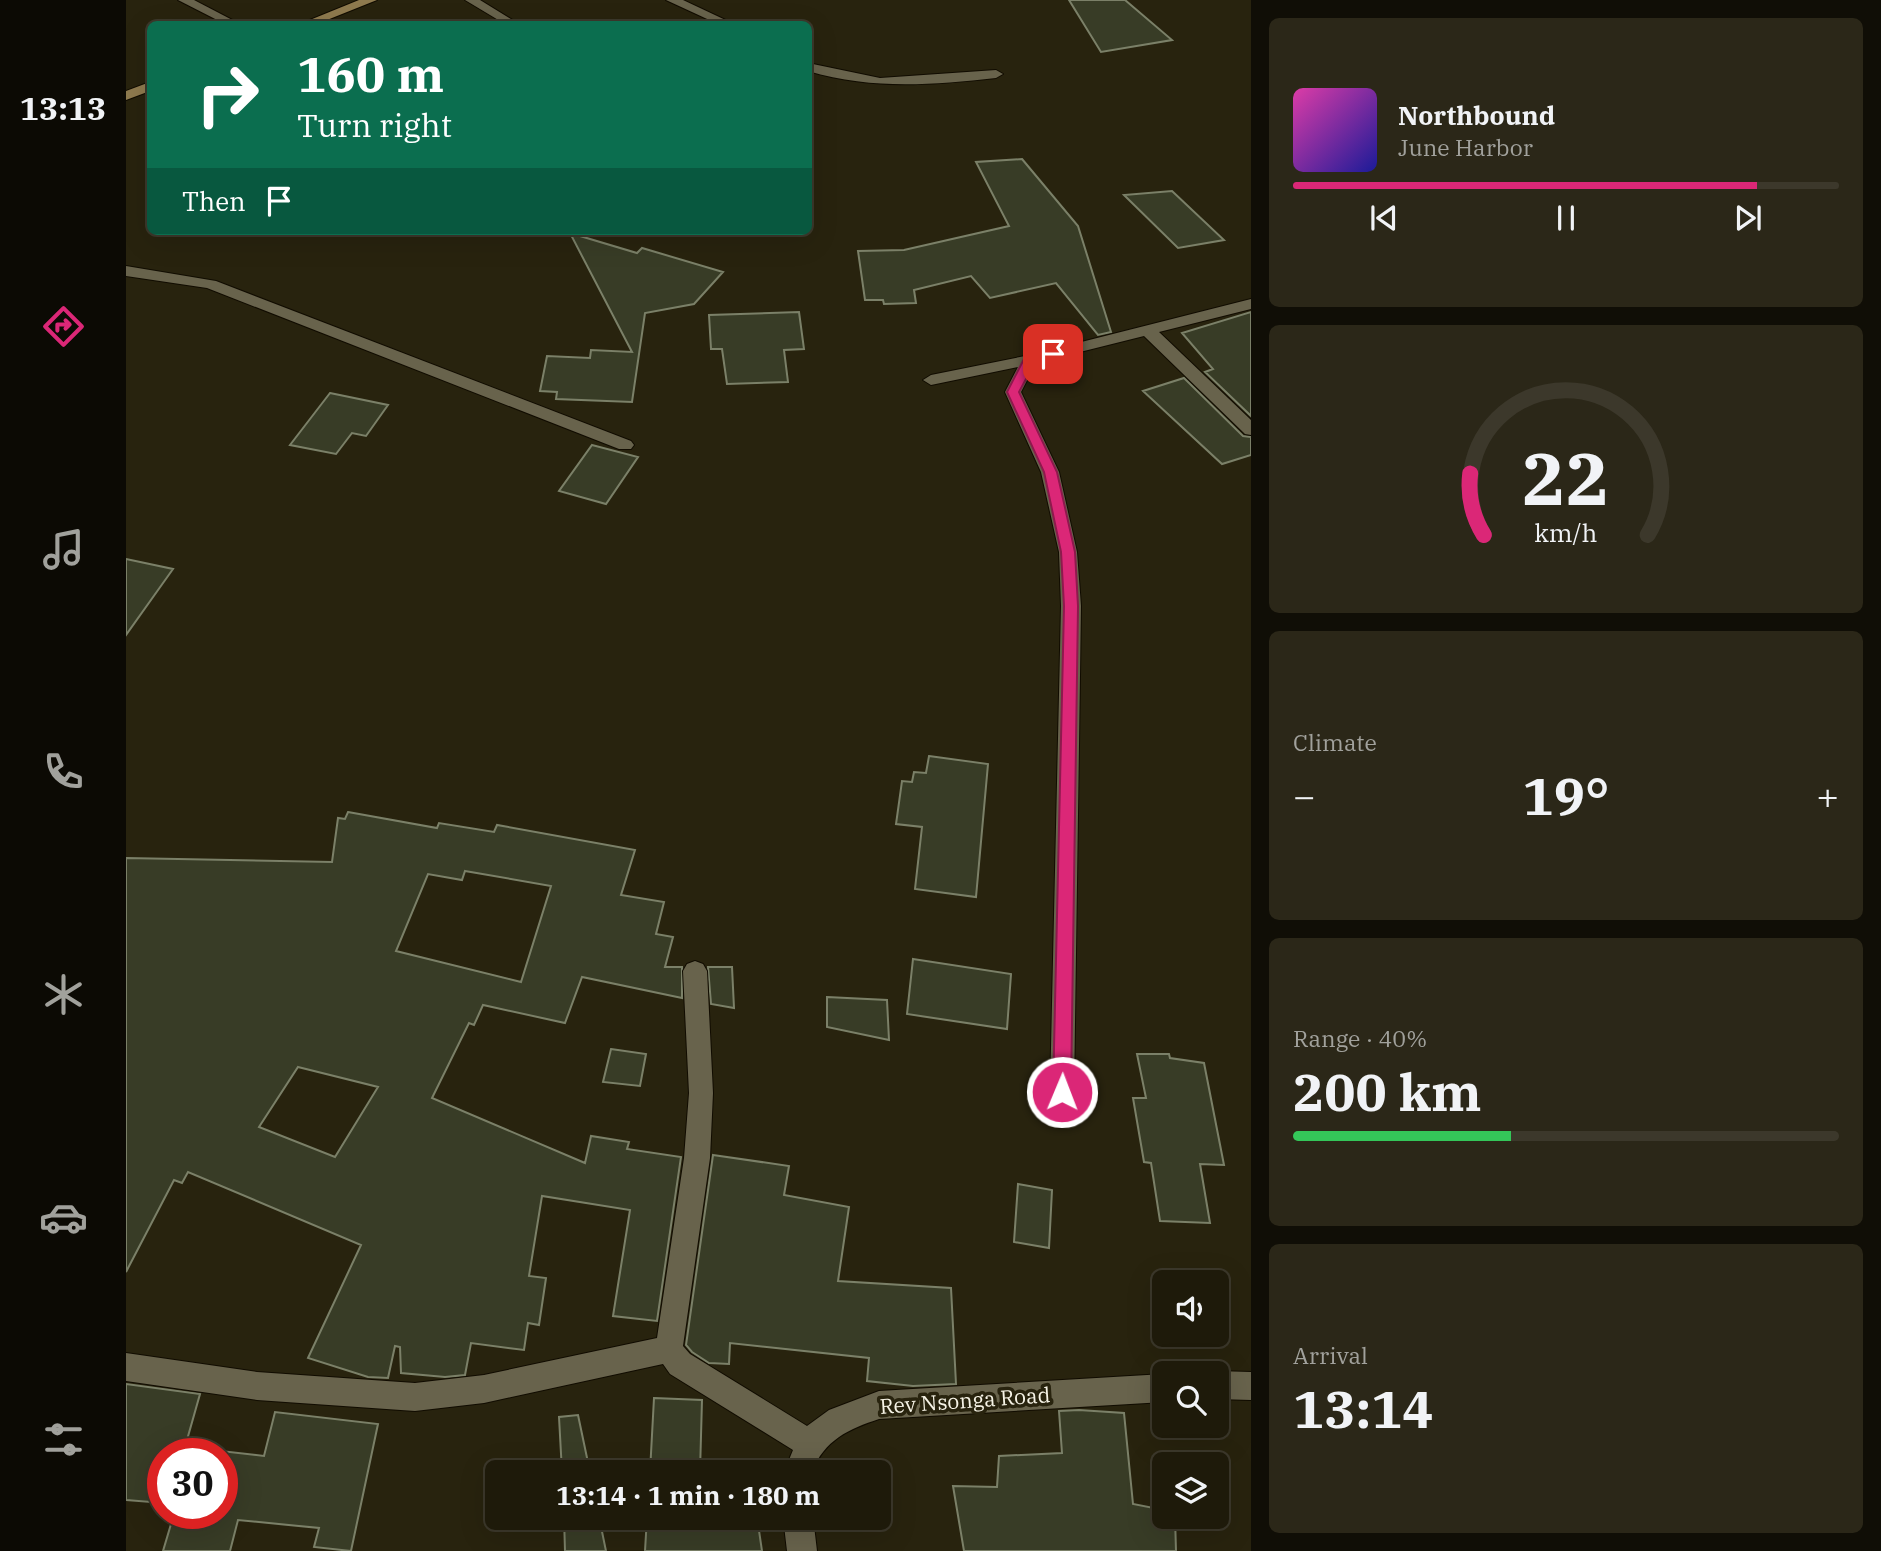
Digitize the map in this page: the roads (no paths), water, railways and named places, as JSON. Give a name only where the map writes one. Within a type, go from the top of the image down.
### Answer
[{"type":"street","points":[[184,0],[228,21]]},
{"type":"street","points":[[314,21],[371,0]]},
{"type":"street","points":[[471,0],[508,21]]},
{"type":"street","points":[[672,0],[721,21]]},
{"type":"street","points":[[812,68],[853,80],[893,84],[996,74]]},
{"type":"street","points":[[126,96],[147,87]]},
{"type":"street","points":[[126,271],[210,284],[625,444]]},
{"type":"street","points":[[931,380],[1030,360],[1251,304]]},
{"type":"street","points":[[1146,329],[1251,430]]},
{"type":"street","points":[[1030,360],[1013,392],[1050,472],[1068,552],[1071,606],[1062,1092]]},
{"type":"street","points":[[695,971],[701,1093],[697,1158],[668,1349],[680,1364],[808,1443],[802,1460]]},
{"type":"street","points":[[126,1367],[257,1386],[415,1397],[484,1389],[668,1349]]},
{"type":"street","points":[[1229,1385],[1251,1386]]},
{"type":"street","name":"Rev Nsonga Road","points":[[808,1443],[838,1418],[879,1405],[1152,1389]]},
{"type":"street","points":[[799,1530],[802,1551]]}]
